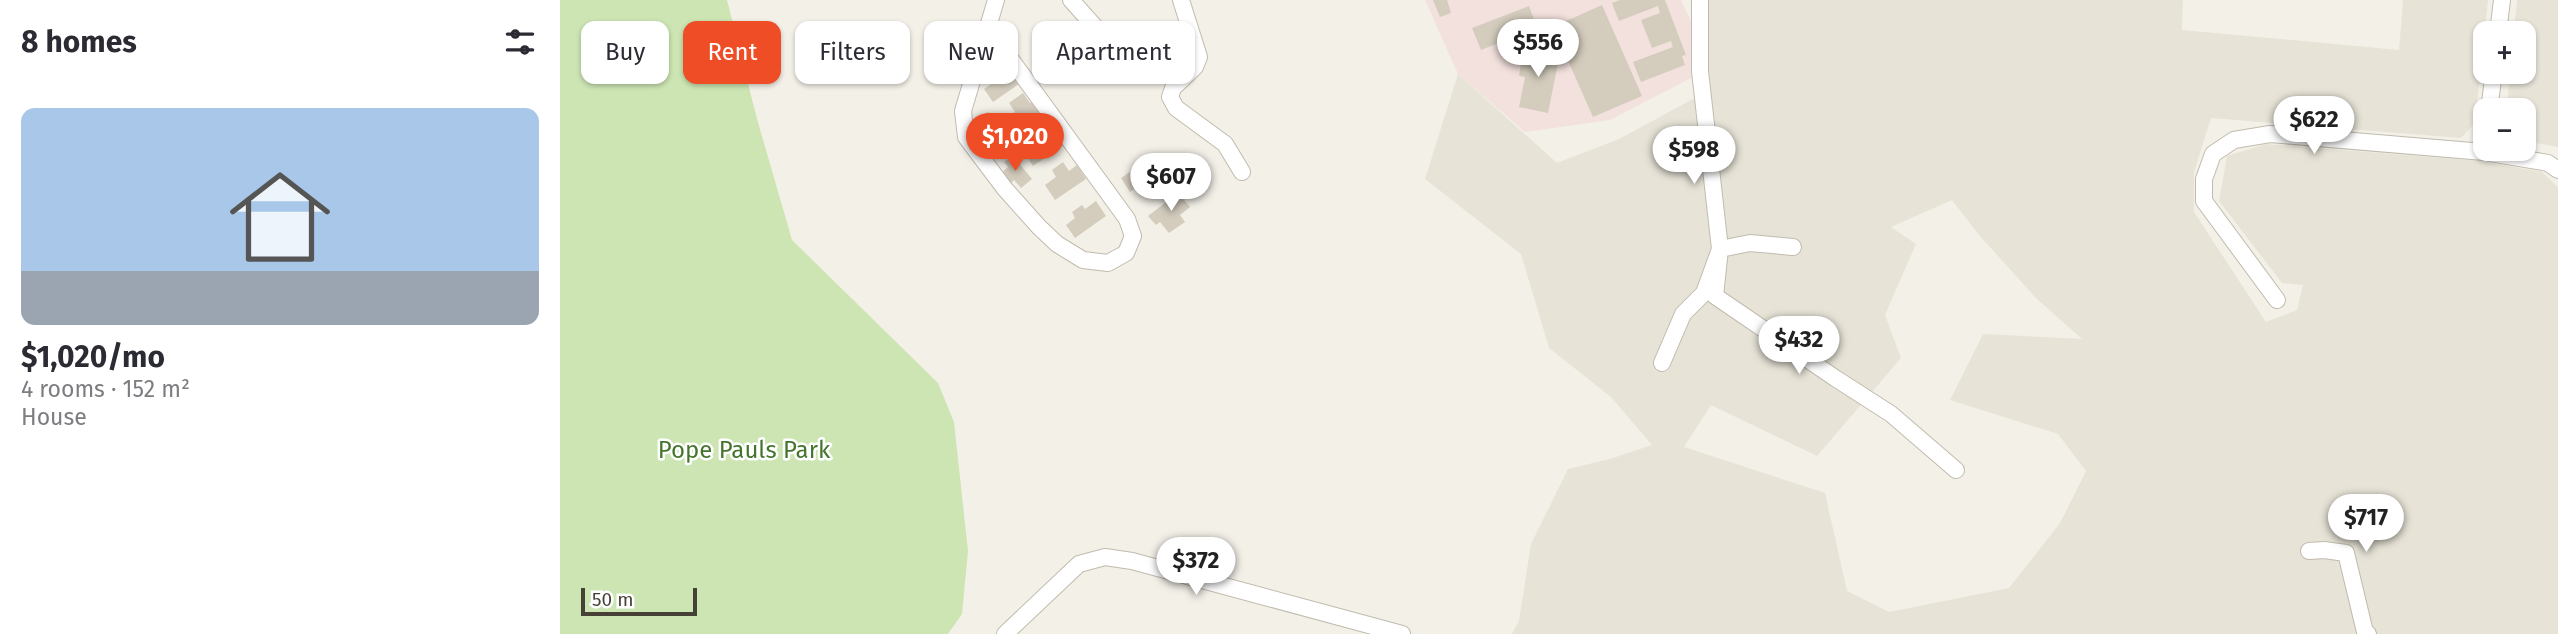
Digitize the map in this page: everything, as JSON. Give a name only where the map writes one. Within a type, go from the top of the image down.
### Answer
[{"type":"street","points":[[990,21],[996,0]]},
{"type":"street","points":[[1071,0],[1090,21]]},
{"type":"street","points":[[1181,0],[1199,57],[1195,67],[1173,88],[1170,97],[1176,108],[1225,144],[1242,172]]},
{"type":"street","points":[[1700,0],[1700,71],[1720,249],[1715,296],[1891,414],[1956,470]]},
{"type":"street","points":[[2499,21],[2502,0]]},
{"type":"street","points":[[988,28],[1127,219],[1133,236],[1126,253],[1108,263],[1083,260],[1057,244],[1005,189],[966,137],[963,111],[988,28]]},
{"type":"street","points":[[2277,300],[2204,201],[2204,179],[2213,154],[2234,140],[2270,134],[2473,146]]},
{"type":"street","points":[[2536,160],[2548,163],[2558,170]]},
{"type":"street","points":[[1720,249],[1750,243],[1793,247]]},
{"type":"street","points":[[1662,363],[1683,314],[1704,293],[1720,249]]},
{"type":"street","points":[[2309,551],[2347,553],[2365,632],[2368,634]]},
{"type":"street","points":[[1005,634],[1079,564],[1105,558],[1132,561],[1402,634]]},
{"type":"shaded area","points":[[1425,0],[1681,0],[1693,26],[1693,77],[1610,120],[1525,132],[1458,74]]},
{"type":"shaded area","points":[[1706,0],[2183,0],[2182,30],[2399,50],[2403,0],[2488,0],[2486,21],[2473,21],[2473,84],[2479,84],[2478,98],[2473,98],[2473,125],[2461,138],[2211,118],[2194,172],[2194,212],[2266,322],[2297,310],[2303,285],[2282,283],[2219,201],[2227,156],[2266,144],[2481,161],[2542,172],[2558,187],[2558,634],[1512,634],[1519,621],[1531,544],[1568,469],[1652,445],[1611,397],[1549,348],[1521,254],[1425,179],[1458,74],[1557,163],[1619,139],[1708,91]],"holes":[[[1952,200],[1979,235],[2036,298],[2082,339],[1983,334],[1950,400],[2058,434],[2086,471],[2060,523],[2009,588],[1889,612],[1847,591],[1825,493],[1684,447],[1711,405],[1817,456],[1901,358],[1885,315],[1916,244],[1891,227]]]},
{"type":"shaded area","points":[[2517,0],[2558,0],[2558,147],[2536,143],[2536,98],[2508,98],[2509,84],[2536,84],[2536,21],[2515,21]]},
{"type":"green space","name":"Pope Pauls Park","points":[[560,0],[727,0],[732,21],[683,21],[683,84],[748,84],[792,240],[938,383],[954,422],[968,551],[962,614],[948,634],[560,634]]},
{"type":"building","points":[[1433,0],[1447,0],[1451,13],[1440,17]]},
{"type":"building","points":[[1620,0],[1665,0],[1686,55],[1682,56],[1685,65],[1641,82],[1633,62],[1673,47],[1671,41],[1652,48],[1641,20],[1660,13],[1658,6],[1619,21],[1612,3]]},
{"type":"building","points":[[1602,5],[1642,96],[1593,117],[1553,27]]},
{"type":"building","points":[[1529,6],[1537,28],[1481,50],[1472,28]]},
{"type":"building","points":[[1535,37],[1548,39],[1544,61],[1558,63],[1548,113],[1519,107],[1525,77],[1519,76],[1521,64],[1530,65]]},
{"type":"building","points":[[1018,77],[1022,82],[993,102],[984,89],[991,84],[1018,84]]},
{"type":"building","points":[[1023,93],[1030,103],[1035,100],[1044,114],[1012,135],[1002,120],[1015,112],[1009,103]]},
{"type":"building","points":[[988,112],[1010,143],[994,154],[987,145],[980,149],[971,136],[979,130],[974,122]]},
{"type":"building","points":[[1043,129],[1047,133],[1053,129],[1064,145],[1033,166],[1025,154],[1037,145],[1032,137]]},
{"type":"building","points":[[1013,156],[1032,179],[1021,188],[1014,180],[1009,185],[1000,174],[1008,167],[1004,162]]},
{"type":"building","points":[[1152,157],[1163,173],[1154,179],[1158,185],[1141,196],[1136,188],[1130,192],[1121,178]]},
{"type":"building","points":[[1063,162],[1069,171],[1077,165],[1086,179],[1055,200],[1045,185],[1056,177],[1052,170]]},
{"type":"building","points":[[1178,193],[1190,207],[1180,215],[1185,222],[1169,233],[1160,222],[1156,225],[1148,216]]},
{"type":"building","points":[[1096,201],[1106,216],[1075,238],[1066,225],[1075,218],[1072,212],[1082,205],[1085,209]]}]
